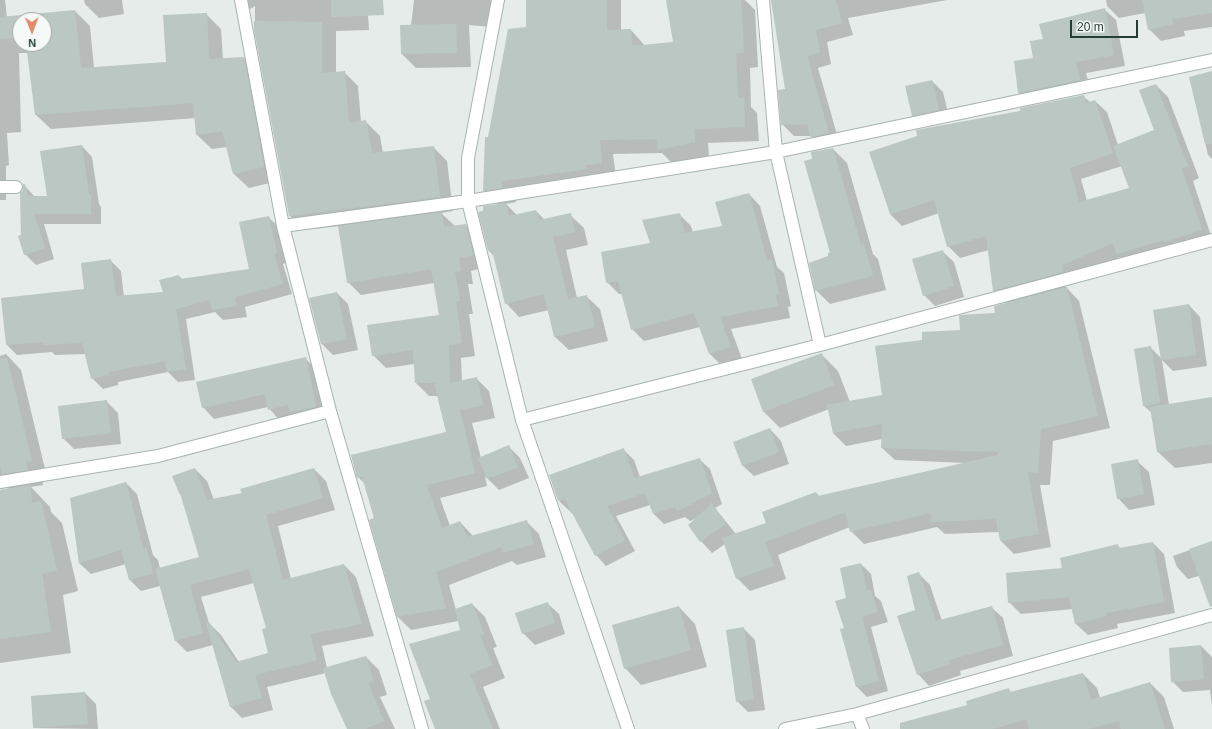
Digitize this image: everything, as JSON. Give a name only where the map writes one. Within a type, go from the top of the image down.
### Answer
[{"type":"street","points":[[241,0],[284,226],[330,412],[422,729]]},
{"type":"street","points":[[498,0],[468,158],[468,201],[522,420],[628,729]]},
{"type":"street","points":[[763,0],[776,152],[820,345]]},
{"type":"street","points":[[284,226],[468,201],[776,152],[1212,60]]},
{"type":"street","points":[[0,187],[16,187]]},
{"type":"street","points":[[522,420],[820,345],[1212,240]]},
{"type":"street","points":[[0,482],[158,456],[330,412]]},
{"type":"street","points":[[785,729],[857,714],[1212,614]]},
{"type":"street","points":[[857,714],[863,729]]},
{"type":"building","points":[[331,0],[383,0],[384,15],[331,17]]},
{"type":"building","points":[[526,0],[607,0],[607,30],[631,29],[632,46],[673,42],[666,0],[741,0],[744,53],[736,54],[738,98],[744,98],[745,127],[694,129],[695,142],[658,150],[657,139],[600,140],[602,163],[586,165],[587,169],[501,181],[503,188],[483,191],[485,137],[488,137],[508,29],[526,27]]},
{"type":"building","points":[[771,0],[836,0],[842,23],[816,30],[820,52],[807,56],[829,133],[810,137],[808,124],[781,125],[778,90],[785,89]]},
{"type":"building","points":[[1142,0],[1212,0],[1212,13],[1172,19],[1173,24],[1148,30]]},
{"type":"building","points":[[1105,8],[1114,55],[1076,62],[1080,80],[1018,93],[1014,61],[1033,58],[1030,41],[1043,39],[1039,24]]},
{"type":"building","points":[[75,10],[81,68],[166,62],[163,15],[207,13],[209,59],[244,57],[264,167],[233,174],[222,131],[196,135],[193,103],[35,115],[27,52],[52,52],[52,12]]},
{"type":"building","points":[[12,16],[12,38],[0,39],[0,17]]},
{"type":"building","points":[[254,21],[322,22],[322,73],[345,71],[349,123],[366,120],[372,153],[434,146],[440,197],[289,216],[254,30]]},
{"type":"building","points":[[456,24],[457,53],[401,54],[400,25]]},
{"type":"building","points":[[1212,71],[1212,144],[1205,144],[1189,77]]},
{"type":"building","points":[[932,80],[939,110],[912,116],[905,86]]},
{"type":"building","points":[[1156,84],[1188,166],[1182,169],[1202,230],[1165,242],[1164,240],[1116,254],[1113,243],[1062,265],[1063,272],[993,291],[986,236],[947,247],[934,200],[890,214],[869,152],[917,136],[916,130],[1020,111],[1020,108],[1084,95],[1086,103],[1095,100],[1113,153],[1070,168],[1079,202],[1129,188],[1113,146],[1154,130],[1139,90]]},
{"type":"building","points":[[82,145],[89,195],[91,195],[91,214],[34,214],[45,248],[24,255],[18,236],[21,235],[20,193],[23,190],[23,184],[25,184],[28,196],[47,196],[40,151]]},
{"type":"building","points":[[833,148],[861,245],[864,244],[873,276],[815,291],[809,263],[828,256],[828,253],[830,253],[804,161],[812,159],[811,152]]},
{"type":"building","points":[[749,193],[767,260],[772,259],[779,294],[776,295],[778,306],[720,317],[731,347],[709,354],[694,313],[631,330],[618,281],[606,283],[601,252],[650,243],[642,220],[680,213],[684,233],[722,226],[715,202]]},
{"type":"building","points":[[506,203],[509,216],[536,210],[539,220],[571,213],[575,232],[553,237],[568,299],[587,295],[595,327],[554,337],[544,294],[505,304],[492,250],[488,251],[478,212],[483,211],[483,206]]},
{"type":"building","points":[[442,212],[444,227],[466,224],[473,255],[459,258],[461,271],[455,272],[460,301],[456,301],[462,343],[449,345],[450,383],[477,377],[483,405],[460,410],[475,473],[427,485],[442,528],[460,521],[467,537],[527,520],[534,544],[503,553],[501,547],[436,572],[446,608],[397,617],[369,520],[374,518],[362,477],[357,478],[351,455],[446,432],[434,383],[415,383],[413,350],[372,356],[367,325],[439,315],[431,269],[347,283],[338,226]]},
{"type":"building","points":[[269,216],[277,253],[274,254],[283,284],[235,297],[237,306],[212,310],[210,300],[176,309],[186,369],[167,372],[165,361],[108,372],[109,375],[91,379],[82,343],[43,345],[43,342],[6,345],[1,298],[84,289],[81,263],[111,259],[116,296],[163,292],[159,280],[179,275],[180,279],[249,269],[239,222]]},
{"type":"building","points":[[943,250],[954,286],[923,296],[912,259]]},
{"type":"building","points":[[1067,287],[1098,416],[1041,429],[1038,473],[1028,472],[1039,534],[1000,541],[996,519],[931,522],[930,513],[850,532],[845,512],[765,542],[774,566],[736,579],[722,538],[766,523],[762,512],[816,492],[818,496],[998,455],[998,452],[881,448],[882,424],[833,433],[827,405],[882,395],[875,346],[922,340],[922,332],[960,330],[959,315],[995,313],[994,306]]},
{"type":"building","points":[[337,292],[347,339],[321,344],[309,298]]},
{"type":"building","points":[[1189,304],[1196,355],[1161,360],[1153,310]]},
{"type":"building","points":[[1151,346],[1160,403],[1143,406],[1134,349]]},
{"type":"building","points":[[822,353],[834,385],[763,412],[751,379]]},
{"type":"building","points":[[306,357],[316,407],[290,412],[288,405],[268,410],[265,394],[202,408],[196,382]]},
{"type":"building","points":[[7,358],[32,461],[26,462],[28,470],[2,474],[0,466],[0,359]]},
{"type":"building","points":[[1212,397],[1212,444],[1157,452],[1150,407]]},
{"type":"building","points":[[107,400],[111,433],[62,439],[58,406]]},
{"type":"building","points":[[770,428],[779,452],[742,466],[733,442]]},
{"type":"building","points":[[509,445],[518,467],[487,479],[478,458]]},
{"type":"building","points":[[624,448],[634,478],[700,458],[712,493],[678,511],[675,507],[653,514],[645,493],[607,506],[625,540],[595,556],[571,513],[565,499],[558,501],[549,475]]},
{"type":"building","points":[[1138,459],[1144,494],[1117,499],[1111,464]]},
{"type":"building","points":[[195,468],[207,500],[242,493],[240,489],[314,468],[323,498],[266,515],[283,580],[344,564],[362,624],[310,634],[317,660],[255,675],[262,698],[230,707],[206,623],[209,622],[236,662],[268,653],[262,629],[266,628],[249,569],[190,585],[203,633],[175,641],[155,569],[199,557],[180,493],[172,476]]},
{"type":"building","points":[[126,482],[143,548],[147,548],[153,574],[129,580],[121,550],[79,563],[70,498]]},
{"type":"building","points":[[30,485],[32,503],[41,501],[57,570],[42,574],[51,632],[0,639],[0,490]]},
{"type":"building","points":[[712,503],[726,524],[700,542],[688,525]]},
{"type":"building","points":[[1212,541],[1212,606],[1210,607],[1189,549]]},
{"type":"building","points":[[1153,542],[1164,602],[1106,613],[1107,616],[1075,624],[1069,597],[1008,603],[1006,573],[1062,568],[1060,558],[1118,544],[1119,548]]},
{"type":"building","points":[[861,563],[867,591],[871,590],[878,612],[862,617],[879,681],[856,687],[840,629],[844,628],[835,601],[846,598],[840,568]]},
{"type":"building","points":[[919,572],[936,621],[992,606],[1003,645],[949,660],[950,664],[917,675],[897,616],[915,610],[907,576]]},
{"type":"building","points":[[548,602],[555,623],[522,634],[515,613]]},
{"type":"building","points":[[472,603],[484,634],[480,635],[492,665],[470,674],[493,729],[435,729],[424,701],[430,699],[409,644],[460,630],[455,609]]},
{"type":"building","points":[[679,606],[691,650],[624,669],[612,625]]},
{"type":"building","points":[[744,627],[754,699],[736,702],[726,630]]},
{"type":"building","points":[[1201,645],[1204,679],[1171,682],[1169,648]]},
{"type":"building","points":[[366,656],[374,682],[368,683],[384,721],[365,729],[347,729],[331,694],[323,668]]},
{"type":"building","points":[[1083,673],[1091,700],[1150,682],[1165,729],[1121,729],[1119,721],[1088,729],[1029,729],[1026,719],[993,729],[900,729],[900,723],[967,705],[966,701],[1009,688],[1010,692]]},
{"type":"building","points":[[85,692],[88,724],[33,728],[31,696]]}]
